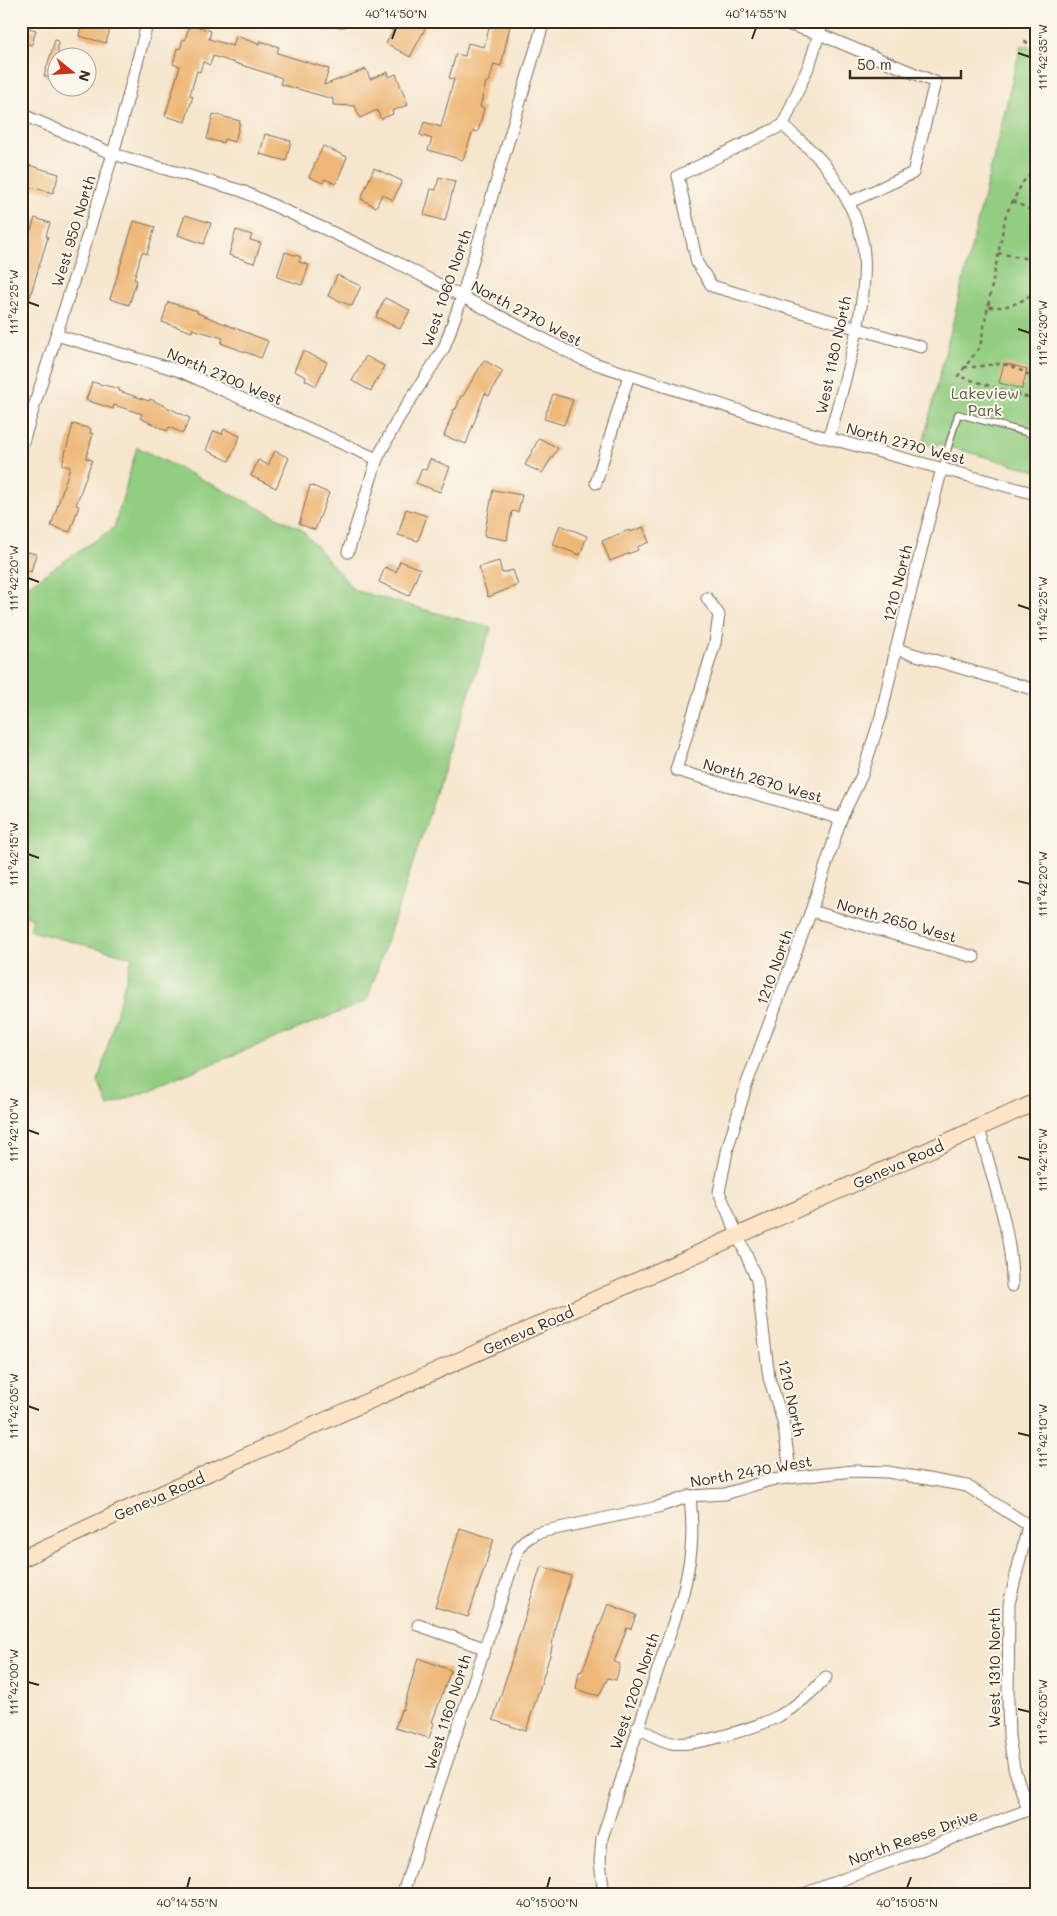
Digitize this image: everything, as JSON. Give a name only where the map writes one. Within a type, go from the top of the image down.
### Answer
[{"type":"main road","name":"Geneva Road","points":[[21,1559],[1036,1102]]},
{"type":"street","name":"West 950 North","points":[[21,448],[113,154],[148,21]]},
{"type":"street","points":[[324,21],[342,22]]},
{"type":"street","name":"West 1060 North","points":[[348,552],[377,459],[398,419],[444,348],[462,296],[544,21]]},
{"type":"street","points":[[778,21],[819,34],[935,82],[913,172],[848,204]]},
{"type":"street","points":[[823,21],[810,62],[783,125],[678,176],[697,263],[712,286],[856,330],[921,347]]},
{"type":"street","name":"North 2770 West","points":[[21,114],[113,154],[242,191],[388,258],[584,360],[722,406],[829,438],[1036,494]]},
{"type":"street","name":"West 1180 North","points":[[783,125],[826,166],[848,204],[861,236],[864,263],[861,303],[829,438]]},
{"type":"street","name":"North 2700 West","points":[[56,335],[180,370],[377,459]]},
{"type":"street","points":[[596,483],[629,375]]},
{"type":"street","name":"1210 North","points":[[791,1477],[783,1421],[769,1378],[757,1280],[719,1192],[728,1146],[747,1083],[811,910],[841,819],[862,775],[881,716],[942,468]]},
{"type":"street","name":"North 2670 West","points":[[707,598],[719,615],[715,643],[676,770],[841,819]]},
{"type":"street","points":[[896,649],[1036,690]]},
{"type":"street","name":"North 2650 West","points":[[811,910],[974,958]]},
{"type":"street","points":[[979,1128],[1013,1269],[1012,1286]]},
{"type":"street","name":"North 2470 West","points":[[524,1541],[536,1533],[658,1507],[690,1496],[725,1494],[770,1480],[853,1471],[888,1472],[967,1486],[1032,1528]]},
{"type":"street","name":"West 1200 North","points":[[604,1895],[600,1862],[602,1838],[682,1597],[691,1560],[694,1534],[690,1496]]},
{"type":"street","name":"West 1310 North","points":[[1032,1528],[1009,1604],[1008,1701],[1009,1737],[1014,1768],[1032,1809]]},
{"type":"street","name":"West 1160 North","points":[[402,1895],[518,1549],[524,1541]]},
{"type":"street","points":[[418,1625],[484,1648]]},
{"type":"street","points":[[637,1728],[671,1743],[699,1741],[728,1734],[778,1716],[810,1695],[826,1677]]},
{"type":"street","name":"North Reese Drive","points":[[801,1895],[1032,1809]]},
{"type":"lane","points":[[942,468],[958,414],[1036,436]]},
{"type":"path","points":[[1024,42],[1028,43],[1036,39]]},
{"type":"path","points":[[1036,168],[1024,182],[1006,214],[980,347],[958,376],[1036,400]]},
{"type":"path","points":[[1013,201],[1036,213]]},
{"type":"path","points":[[998,253],[1030,260],[1036,268]]},
{"type":"path","points":[[1030,260],[1036,254]]},
{"type":"path","points":[[989,307],[1004,307],[1022,302],[1036,291]]},
{"type":"path","points":[[964,368],[980,368],[997,364],[1019,369],[1036,379]]},
{"type":"green space","name":"Lakeview Park","points":[[1021,45],[1036,49],[1036,471],[939,444],[935,446],[923,443]]},
{"type":"green space","points":[[137,447],[301,529],[354,590],[491,628],[367,1001],[108,1106],[98,1081],[132,957],[30,931],[33,918],[21,914],[21,590],[114,528]]},
{"type":"building","points":[[82,21],[112,21],[106,43],[79,36]]},
{"type":"building","points":[[376,21],[415,21],[426,27],[410,57],[386,43],[393,31]]},
{"type":"building","points":[[491,21],[511,21],[501,66],[494,64],[489,82],[486,82],[480,107],[484,108],[478,132],[473,131],[463,160],[428,150],[432,139],[420,135],[424,122],[441,127],[454,79],[449,78],[456,54],[465,56],[468,43],[484,47]]},
{"type":"building","points":[[190,24],[211,31],[209,39],[233,46],[236,36],[259,44],[260,41],[279,47],[277,53],[329,69],[324,85],[366,69],[370,79],[388,72],[389,77],[396,74],[408,105],[392,111],[393,114],[381,119],[377,110],[360,118],[355,106],[333,105],[333,99],[280,84],[282,78],[213,56],[210,65],[203,62],[200,72],[197,71],[190,95],[193,96],[185,122],[165,116],[180,66],[173,64],[177,48],[180,49],[183,39],[185,40]]},
{"type":"building","points":[[21,26],[36,30],[32,45],[21,42]]},
{"type":"building","points":[[55,40],[58,41],[58,48],[53,48]]},
{"type":"building","points":[[48,63],[48,77],[44,76]]},
{"type":"building","points":[[213,114],[240,121],[235,142],[224,139],[223,143],[207,139]]},
{"type":"building","points":[[265,134],[291,141],[286,161],[260,154]]},
{"type":"building","points":[[323,146],[347,157],[336,184],[325,179],[323,183],[309,177]]},
{"type":"building","points":[[21,163],[59,174],[53,193],[27,186],[28,183],[21,181]]},
{"type":"building","points":[[374,168],[402,181],[393,200],[382,194],[376,207],[361,199]]},
{"type":"building","points":[[439,177],[455,181],[445,221],[424,215],[431,189],[436,190]]},
{"type":"building","points":[[185,215],[211,223],[204,244],[178,235]]},
{"type":"building","points":[[35,218],[50,223],[46,236],[48,237],[25,313],[21,312],[21,258],[24,247],[22,247],[27,232],[30,233]]},
{"type":"building","points":[[134,221],[155,227],[147,254],[142,252],[134,279],[137,280],[129,305],[110,299]]},
{"type":"building","points":[[236,230],[252,235],[250,240],[261,243],[254,263],[229,255]]},
{"type":"building","points":[[285,252],[301,257],[299,262],[309,265],[302,285],[277,277]]},
{"type":"building","points":[[337,275],[361,286],[352,306],[328,296]]},
{"type":"building","points":[[385,298],[410,310],[400,329],[376,317]]},
{"type":"building","points":[[168,302],[198,311],[197,313],[268,341],[261,358],[221,343],[223,338],[192,329],[192,332],[162,322]]},
{"type":"building","points":[[303,351],[327,362],[316,386],[305,380],[306,377],[294,371]]},
{"type":"building","points":[[366,356],[384,366],[371,391],[352,381]]},
{"type":"building","points":[[484,360],[503,371],[489,396],[485,393],[466,444],[444,436],[454,409],[456,409],[461,396],[463,396]]},
{"type":"building","points":[[1004,363],[1027,369],[1022,389],[999,383]]},
{"type":"building","points":[[92,382],[120,389],[119,391],[149,401],[150,399],[190,418],[183,433],[169,427],[167,431],[140,418],[142,414],[114,405],[113,409],[86,400]]},
{"type":"building","points":[[553,394],[573,400],[564,425],[544,419]]},
{"type":"building","points":[[73,424],[91,429],[90,433],[93,434],[86,458],[92,460],[76,505],[79,506],[70,532],[51,526],[70,467],[62,465]]},
{"type":"building","points":[[224,429],[240,436],[229,461],[206,450],[214,431],[222,434]]},
{"type":"building","points":[[539,438],[558,448],[542,473],[525,465]]},
{"type":"building","points":[[275,451],[289,458],[276,488],[251,476],[258,460],[268,465]]},
{"type":"building","points":[[430,459],[450,467],[440,492],[416,483],[422,469],[426,470]]},
{"type":"building","points":[[310,485],[329,493],[315,530],[299,524]]},
{"type":"building","points":[[493,490],[522,495],[518,512],[512,511],[507,540],[484,536]]},
{"type":"building","points":[[406,509],[427,516],[418,541],[398,535]]},
{"type":"building","points":[[560,525],[587,536],[580,555],[553,545]]},
{"type":"building","points":[[643,527],[649,542],[637,547],[638,550],[610,561],[602,541],[629,530],[630,532]]},
{"type":"building","points":[[21,550],[36,554],[31,572],[21,569]]},
{"type":"building","points":[[400,561],[420,569],[409,596],[379,582],[385,567],[396,572]]},
{"type":"building","points":[[499,561],[502,573],[513,570],[518,585],[488,597],[479,567]]},
{"type":"building","points":[[460,1528],[494,1539],[468,1617],[435,1607]]},
{"type":"building","points":[[541,1566],[571,1576],[555,1627],[551,1652],[526,1731],[493,1720]]},
{"type":"building","points":[[608,1604],[636,1615],[631,1629],[627,1628],[614,1662],[620,1664],[616,1680],[608,1678],[599,1696],[576,1689],[579,1672],[582,1671]]},
{"type":"building","points":[[418,1658],[451,1670],[432,1722],[434,1723],[429,1738],[395,1728],[401,1710],[403,1710]]}]
